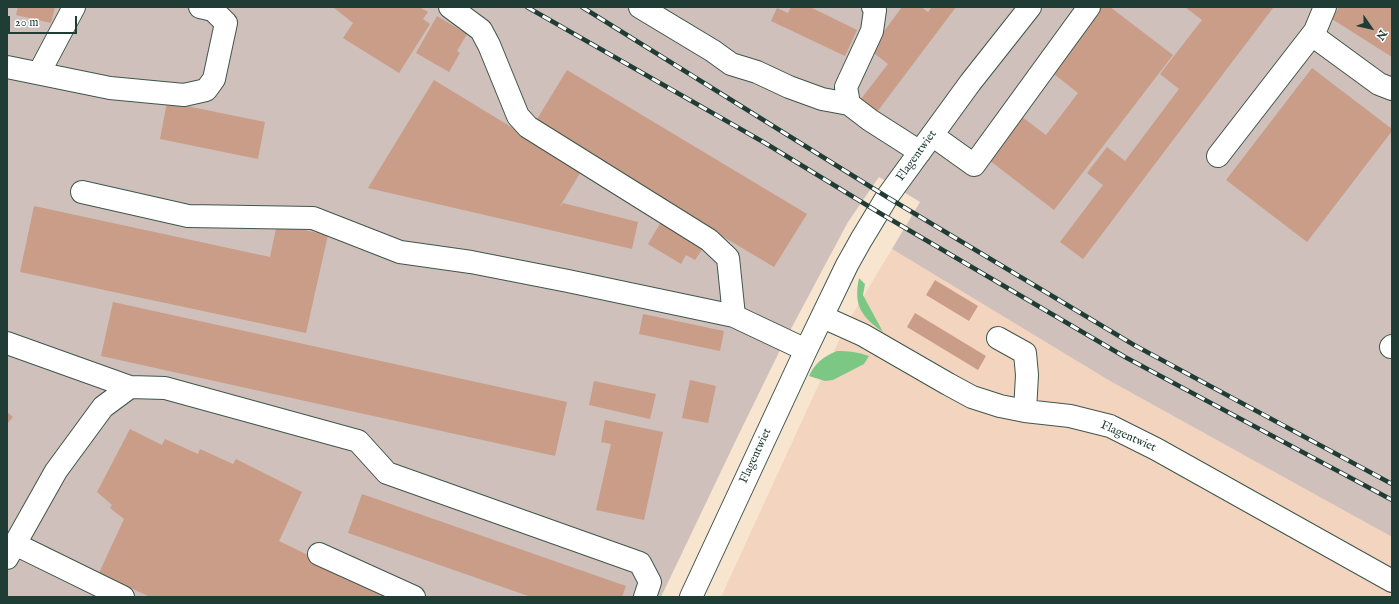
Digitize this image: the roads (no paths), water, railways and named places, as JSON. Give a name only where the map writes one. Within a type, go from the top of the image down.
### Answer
[{"type":"street","points":[[39,73],[74,7]]},
{"type":"street","points":[[7,67],[110,88],[184,96],[206,90],[214,79],[226,23],[213,10],[200,7]]},
{"type":"street","points":[[450,7],[481,30],[489,45],[518,116],[528,127],[709,240],[728,258],[734,316]]},
{"type":"street","points":[[640,7],[713,51],[731,64],[757,72],[789,87],[822,98],[849,104],[870,120],[974,165],[1089,7]]},
{"type":"street","points":[[849,104],[846,86],[872,31],[873,7]]},
{"type":"street","name":"Flagentwiet","points":[[691,597],[806,350],[847,265],[871,223],[887,197],[970,83],[1030,7]]},
{"type":"street","points":[[1218,156],[1312,36],[1325,7]]},
{"type":"street","points":[[1312,36],[1379,84],[1392,89]]},
{"type":"street","points":[[82,192],[188,216],[313,218],[400,252],[471,262],[734,316],[806,350]]},
{"type":"street","name":"Flagentwiet","points":[[823,317],[863,335],[948,384],[972,396],[1000,406],[1025,411],[1070,416],[1110,426],[1156,449],[1384,577],[1388,597]]},
{"type":"street","points":[[998,338],[1025,354],[1027,375],[1025,411]]},
{"type":"street","points":[[7,343],[130,388],[165,388],[358,441],[387,473],[640,563],[650,582],[645,597]]},
{"type":"street","points":[[123,597],[11,551],[56,471],[102,407],[130,388]]},
{"type":"street","points":[[319,554],[414,597]]},
{"type":"railway","points":[[527,7],[765,143],[878,212],[1125,357],[1392,500]]},
{"type":"railway","points":[[582,7],[887,197],[1134,345],[1392,484]]}]
